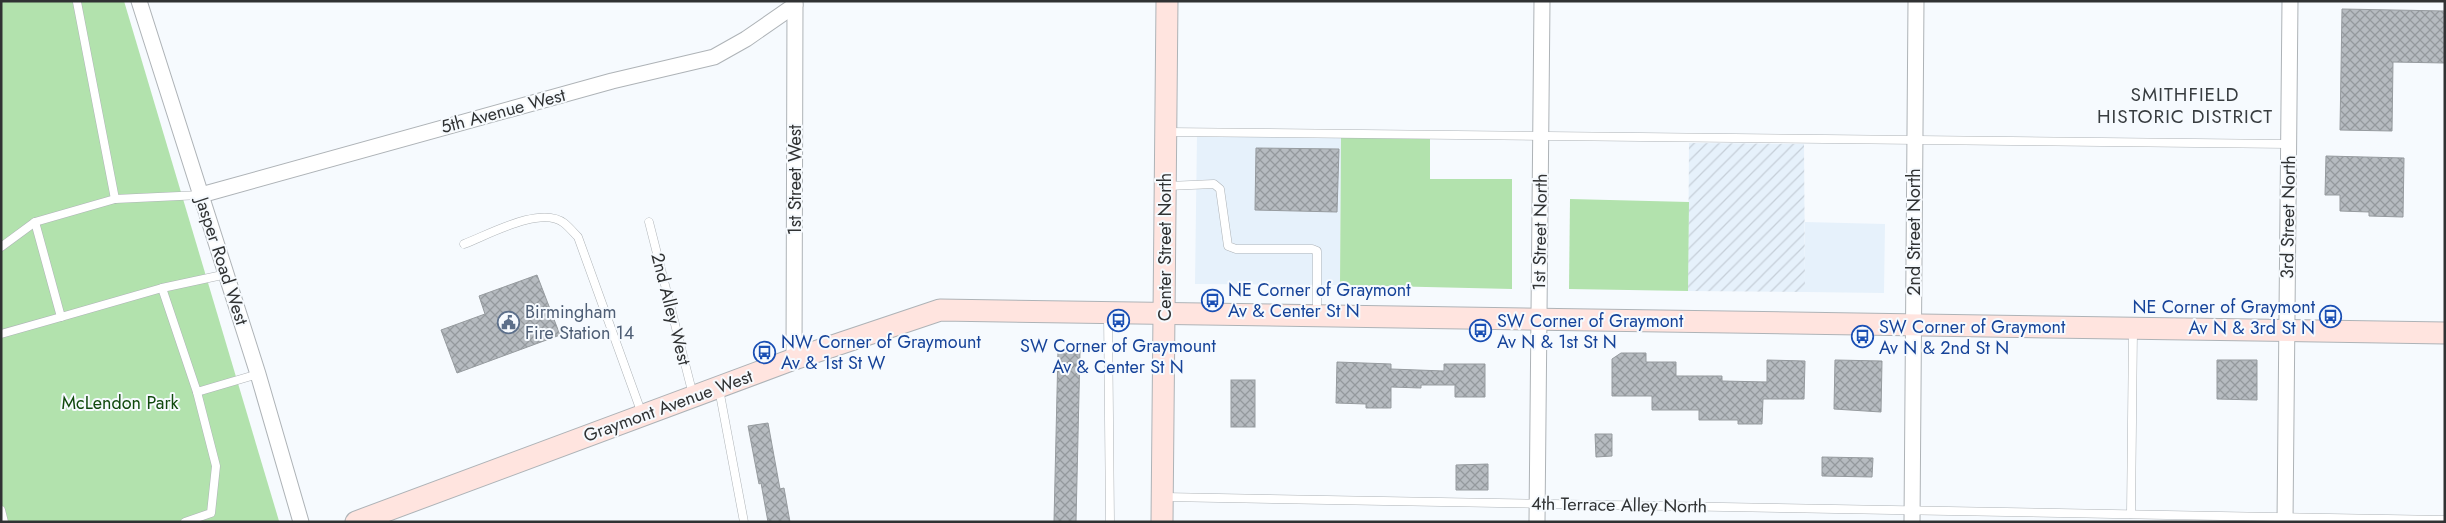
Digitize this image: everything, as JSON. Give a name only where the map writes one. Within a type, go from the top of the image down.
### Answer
[{"type":"main road","name":"Center Street North","points":[[1162,522],[1167,1]]},
{"type":"main road","name":"Graymont Avenue West","points":[[356,522],[794,359],[940,310],[2445,333]]},
{"type":"street","name":"Jasper Road West","points":[[139,1],[227,274],[301,522]]},
{"type":"street","name":"1st Street North","points":[[1537,522],[1542,1]]},
{"type":"street","name":"2nd Street North","points":[[1912,516],[1916,1]]},
{"type":"street","name":"3rd Street North","points":[[2285,519],[2290,1]]},
{"type":"street","name":"5th Avenue West","points":[[201,195],[612,81],[714,57],[739,43],[795,3]]},
{"type":"street","name":"1st Street West","points":[[794,359],[795,3]]},
{"type":"lane","points":[[77,2],[115,199]]},
{"type":"lane","points":[[1166,132],[2289,144]]},
{"type":"lane","points":[[1166,186],[1214,184],[1220,189],[1228,246],[1236,249],[1312,249],[1316,251],[1317,315]]},
{"type":"lane","points":[[1,247],[35,222],[115,199],[201,195]]},
{"type":"lane","points":[[464,244],[532,218],[550,218],[563,222],[578,237],[643,416]]},
{"type":"lane","points":[[35,222],[61,317]]},
{"type":"lane","name":"2nd Alley West","points":[[649,222],[694,397]]},
{"type":"lane","points":[[1,334],[162,288],[227,274]]},
{"type":"lane","points":[[162,288],[196,392],[216,466],[211,513],[185,522]]},
{"type":"lane","points":[[1108,312],[1110,522]]},
{"type":"lane","points":[[2131,514],[2133,328]]},
{"type":"lane","points":[[196,392],[258,374]]},
{"type":"lane","points":[[719,387],[744,522]]},
{"type":"lane","name":"4th Terrace Alley North","points":[[1163,497],[1538,504],[1912,516],[2074,513],[2285,519],[2445,520]]},
{"type":"lane","points":[[1,510],[4,522]]},
{"type":"lane","points":[[2074,513],[2074,522]]},
{"type":"shaded area","points":[[1197,134],[1341,137],[1340,285],[1195,284]]},
{"type":"shaded area","points":[[1689,143],[1804,144],[1805,292],[1688,291]]},
{"type":"shaded area","points":[[1805,222],[1885,224],[1884,293],[1805,292]]},
{"type":"green space","name":"McLendon Park","points":[[1,1],[124,1],[279,521],[1,522]]},
{"type":"green space","points":[[1341,137],[1430,138],[1430,179],[1512,179],[1512,289],[1340,285]]},
{"type":"green space","points":[[1570,199],[1689,202],[1688,291],[1569,289]]},
{"type":"building","points":[[2342,9],[2445,11],[2445,63],[2393,62],[2392,131],[2340,130]]},
{"type":"building","points":[[1256,148],[1339,149],[1337,212],[1255,210]]},
{"type":"building","points":[[2326,156],[2404,158],[2403,217],[2369,216],[2369,212],[2340,211],[2340,195],[2325,195]]},
{"type":"building","name":"Birmingham Fire Station 14","points":[[537,275],[560,335],[457,373],[441,330],[485,314],[479,296]]},
{"type":"building","points":[[1058,350],[1080,350],[1076,522],[1054,522]]},
{"type":"building","points":[[1621,353],[1646,353],[1646,362],[1676,362],[1676,376],[1722,376],[1722,381],[1767,382],[1767,360],[1805,361],[1804,399],[1763,399],[1762,424],[1738,424],[1738,420],[1699,420],[1699,410],[1652,410],[1652,396],[1612,396],[1612,359]]},
{"type":"building","points":[[1835,360],[1882,361],[1881,412],[1834,409]]},
{"type":"building","points":[[2217,360],[2257,360],[2257,400],[2217,399]]},
{"type":"building","points":[[1337,362],[1391,364],[1391,369],[1444,371],[1444,364],[1485,364],[1485,397],[1455,397],[1455,385],[1421,385],[1421,388],[1391,387],[1391,408],[1366,408],[1366,404],[1336,403]]},
{"type":"building","points":[[1231,380],[1255,380],[1255,427],[1231,427]]},
{"type":"building","points":[[768,423],[780,489],[784,488],[790,522],[768,522],[761,483],[759,484],[748,426]]},
{"type":"building","points":[[1595,434],[1612,434],[1612,456],[1596,457]]},
{"type":"building","points":[[1822,457],[1873,458],[1872,477],[1822,476]]},
{"type":"building","points":[[1488,464],[1488,490],[1456,490],[1456,465]]},
{"type":"place","name":"NE Corner of Graymont Av & Center St N","points":[[1212,300]]},
{"type":"place","name":"NE Corner of Graymont Av N & 3rd St N","points":[[2331,317]]},
{"type":"place","name":"SW Corner of Graymount Av & Center St N","points":[[1118,321]]},
{"type":"place","name":"Birmingham Fire Station 14","points":[[509,322]]},
{"type":"place","name":"SW Corner of Graymont Av N & 1st St N","points":[[1481,331]]},
{"type":"place","name":"SW Corner of Graymont Av N & 2nd St N","points":[[1863,337]]},
{"type":"place","name":"NW Corner of Graymount Av & 1st St W","points":[[765,352]]},
{"type":"district","name":"SMITHFIELD HISTORIC DISTRICT","points":[[2185,105]]}]
